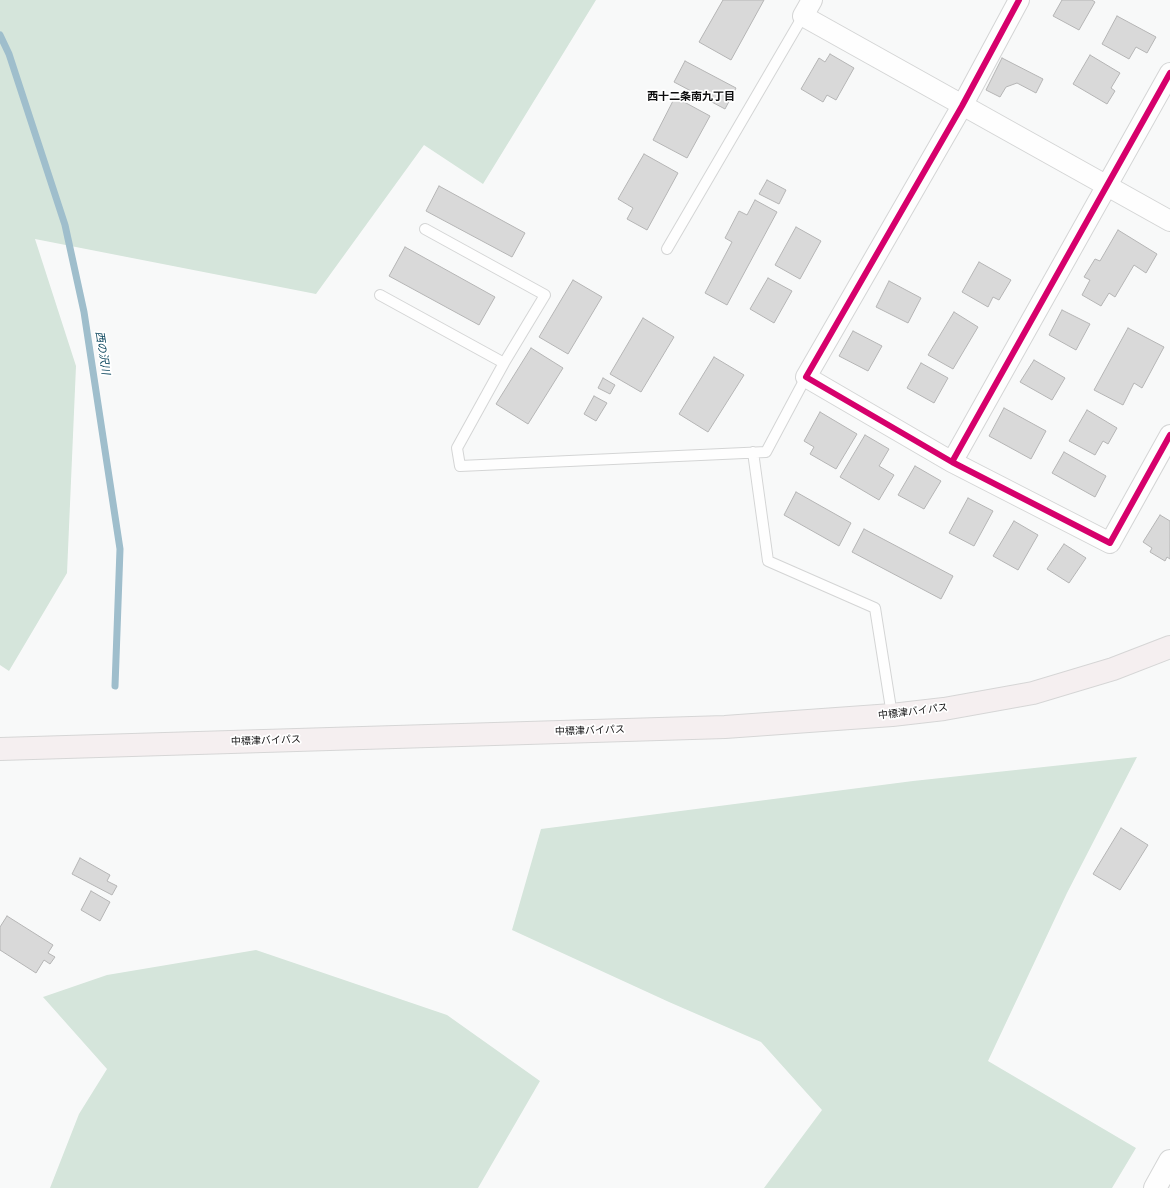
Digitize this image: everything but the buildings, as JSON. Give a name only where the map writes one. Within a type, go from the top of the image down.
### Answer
[{"type":"highway","name":"中標津バイパス","points":[[0,749],[725,727],[892,715],[944,709],[1033,693],[1113,668],[1170,647]]},
{"type":"street","points":[[1019,0],[962,106],[806,377],[952,462],[1110,543],[1170,435]]},
{"type":"street","points":[[807,8],[962,106],[1170,221]]},
{"type":"street","points":[[952,462],[1170,73]]},
{"type":"street","points":[[1155,1188],[1170,1161]]},
{"type":"lane","points":[[667,250],[807,8]]},
{"type":"lane","points":[[425,229],[545,295],[504,363],[457,448],[460,466],[766,452],[806,377]]},
{"type":"lane","points":[[380,295],[504,363]]},
{"type":"lane","points":[[753,452],[768,562],[875,608],[892,715]]},
{"type":"shaded area","points":[[0,0],[596,0],[483,184],[424,145],[316,294],[35,239],[76,366],[67,573],[9,671],[0,665]]},
{"type":"shaded area","points":[[1137,757],[1067,893],[988,1061],[1136,1148],[1112,1188],[764,1188],[822,1110],[761,1042],[669,1002],[512,930],[541,829],[913,781]]},
{"type":"shaded area","points":[[256,950],[447,1015],[540,1081],[478,1188],[50,1188],[79,1114],[107,1069],[43,997],[107,975]]},
{"type":"waterway","name":"西の沢川","points":[[0,35],[9,54],[65,225],[84,312],[120,549],[115,686]]},
{"type":"cycle path","points":[[952,462],[806,377],[962,106],[1019,0]]},
{"type":"cycle path","points":[[1170,73],[952,462],[1110,543],[1170,435]]},
{"type":"district","name":"西十二条南九丁目","points":[[691,97]]}]
